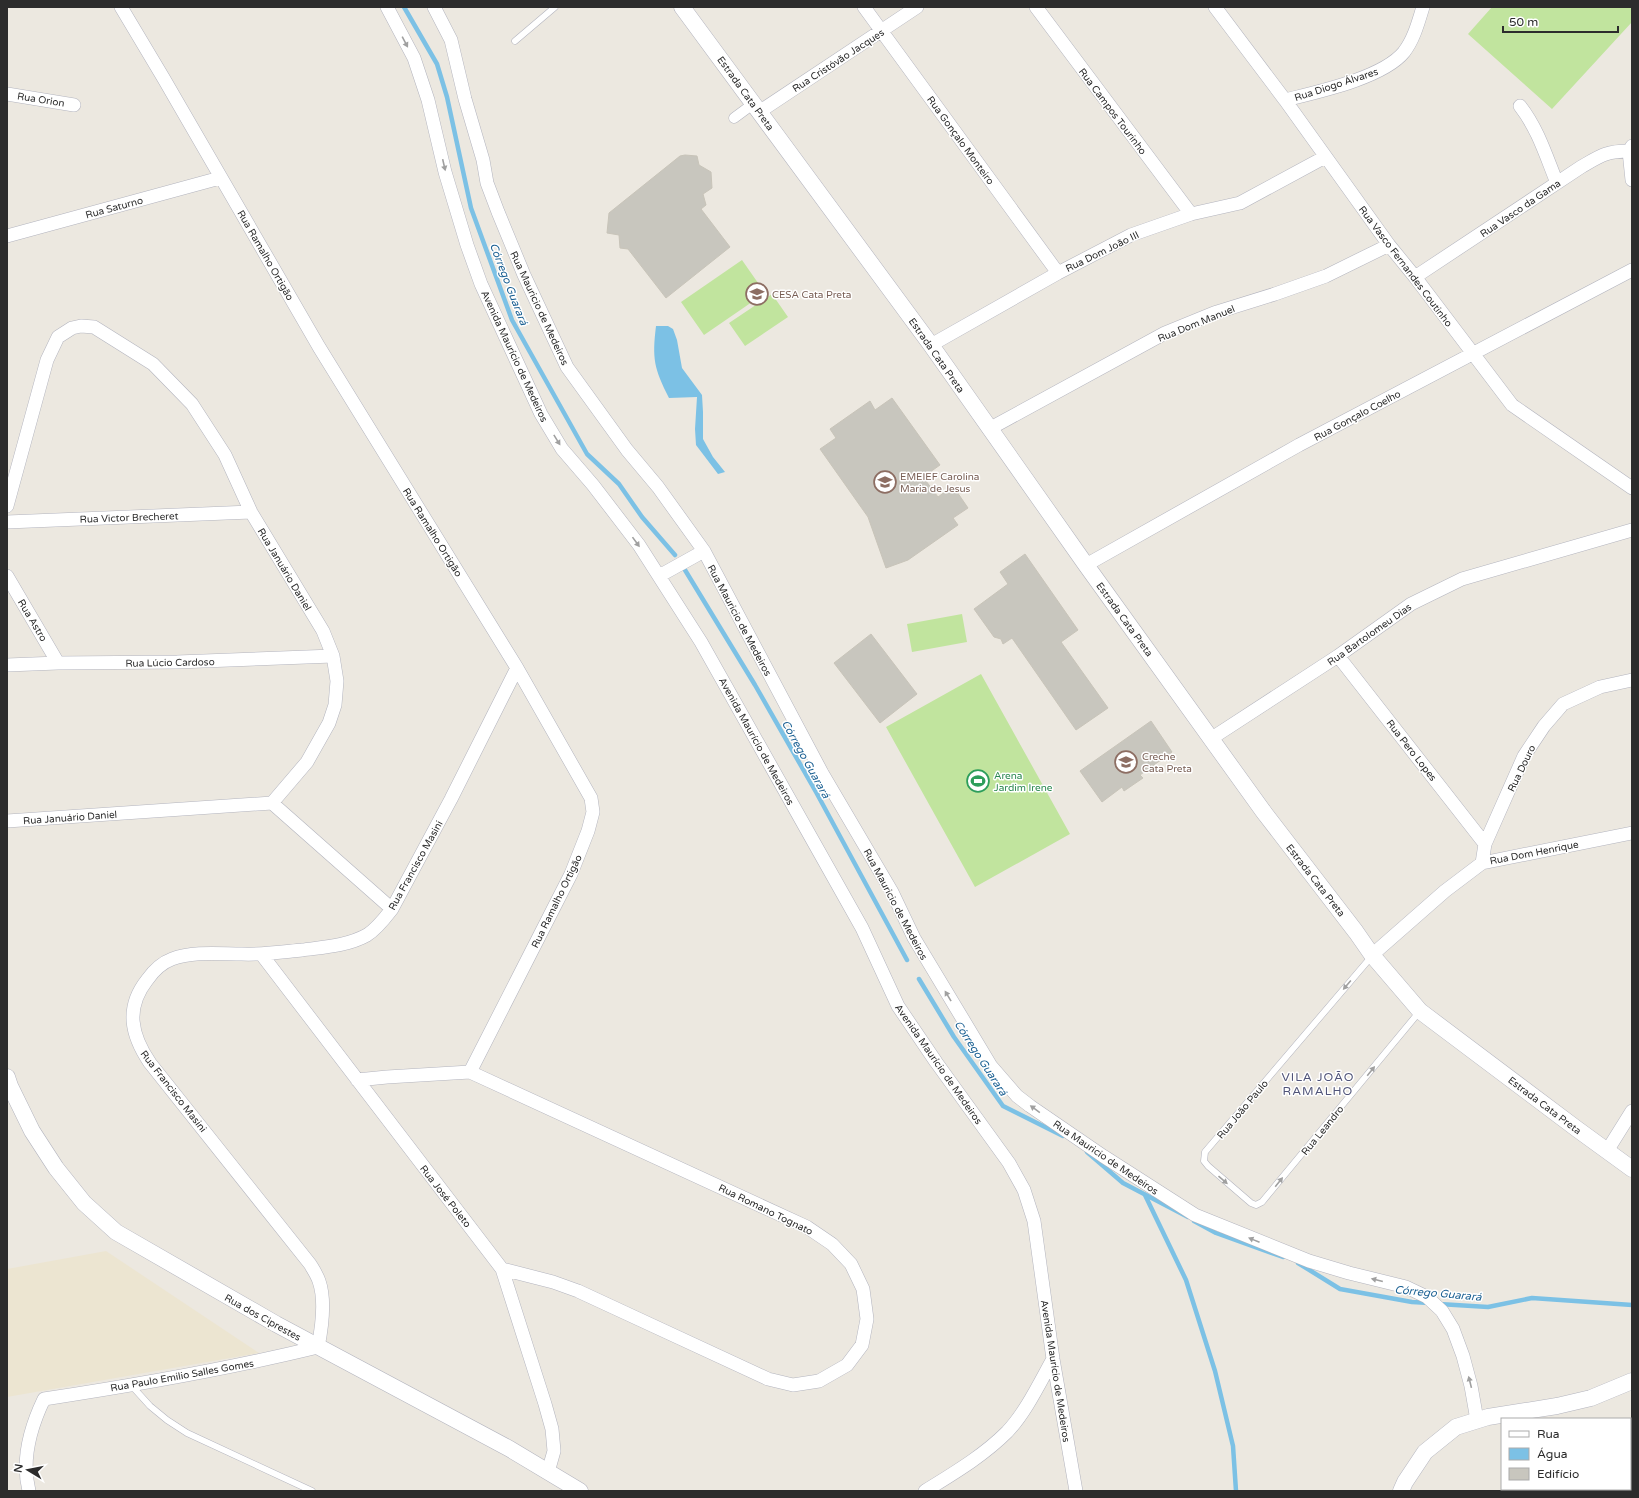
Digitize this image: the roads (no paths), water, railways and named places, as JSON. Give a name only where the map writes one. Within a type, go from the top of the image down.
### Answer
[{"type":"street","name":"Rua Ramalho Ortigão","points":[[121,7],[256,237],[318,347],[517,668],[591,798],[593,812],[588,831],[571,874],[470,1072]]},
{"type":"street","name":"Avenida Maurício de Medeiros","points":[[387,7],[414,58],[428,100],[445,172],[480,284],[538,407],[562,449],[634,539],[701,642],[862,928],[898,1006],[936,1062],[1009,1163],[1024,1190],[1034,1222],[1053,1359],[1076,1491]]},
{"type":"street","name":"Rua Mauricio de Medeiros","points":[[434,7],[451,40],[465,99],[482,154],[487,183],[524,276],[567,367],[627,450],[658,487],[704,551],[822,773],[892,892],[914,938],[991,1066],[1017,1096],[1102,1156],[1195,1215],[1309,1261],[1349,1273],[1406,1287],[1427,1298],[1442,1311],[1453,1329],[1463,1356],[1471,1386],[1477,1420]]},
{"type":"street","name":"Estrada Cata Preta","points":[[682,7],[931,344],[989,429],[1263,811],[1372,955],[1420,1011],[1632,1169]]},
{"type":"street","name":"Rua Gonçalo Monteiro","points":[[864,7],[1058,273]]},
{"type":"street","name":"Rua Cristóvão Jacques","points":[[756,108],[882,32],[917,7]]},
{"type":"street","name":"Rua Campos Tourinho","points":[[1036,7],[1190,214]]},
{"type":"street","name":"Rua Vasco Fernandes Coutinho","points":[[1215,7],[1285,100],[1389,245],[1415,277],[1512,406],[1632,488]]},
{"type":"street","name":"Rua Diogo Álvares","points":[[1285,100],[1332,88],[1384,69],[1403,53],[1415,34],[1423,7]]},
{"type":"street","name":"Rua Orion","points":[[7,94],[74,105]]},
{"type":"street","points":[[1520,106],[1529,117],[1539,135],[1557,183]]},
{"type":"street","points":[[734,118],[756,108]]},
{"type":"street","points":[[1630,149],[1632,180]]},
{"type":"street","name":"Rua Vasco da Gama","points":[[1415,277],[1581,167],[1613,151],[1630,149]]},
{"type":"street","name":"Rua Dom João III","points":[[931,344],[1058,273],[1131,235],[1190,214],[1240,204],[1325,157]]},
{"type":"street","name":"Rua Saturno","points":[[7,236],[220,178]]},
{"type":"street","name":"Rua Dom Manuel","points":[[989,429],[1165,334],[1214,313],[1326,276],[1389,245]]},
{"type":"street","name":"Rua Gonçalo Coelho","points":[[1086,565],[1299,445],[1632,270]]},
{"type":"street","name":"Rua Januário Daniel","points":[[7,506],[47,360],[58,337],[72,328],[81,326],[94,328],[153,364],[192,404],[225,455],[251,512],[323,631],[333,656],[337,681],[335,705],[329,723],[307,762],[272,803],[7,821]]},
{"type":"street","name":"Rua Victor Brecheret","points":[[7,522],[251,512]]},
{"type":"street","name":"Rua Bartolomeu Dias","points":[[1212,738],[1338,656],[1411,604],[1462,579],[1632,530]]},
{"type":"street","points":[[659,576],[704,551]]},
{"type":"street","name":"Rua Astro","points":[[7,576],[58,663]]},
{"type":"street","name":"Rua Lúcio Cardoso","points":[[7,665],[178,662],[333,656]]},
{"type":"street","name":"Rua Pero Lopes","points":[[1338,656],[1485,844]]},
{"type":"street","name":"Rua Francisco Masini","points":[[318,1347],[322,1330],[322,1296],[319,1280],[310,1264],[150,1063],[139,1047],[133,1023],[134,1002],[143,985],[156,968],[172,959],[204,953],[262,955],[334,946],[354,941],[368,934],[380,924],[392,909],[451,799],[517,668]]},
{"type":"street","name":"Rua Douro","points":[[1482,863],[1485,844],[1524,756],[1544,726],[1563,704],[1600,687],[1632,680]]},
{"type":"street","points":[[272,803],[392,909]]},
{"type":"street","name":"Rua Dom Henrique","points":[[1372,955],[1446,891],[1482,863],[1632,833]]},
{"type":"street","name":"Rua José Poleto","points":[[262,955],[502,1269],[552,1429],[554,1450],[548,1472]]},
{"type":"street","name":"Rua Romano Tognato","points":[[357,1080],[470,1072],[807,1227],[832,1244],[851,1264],[863,1289],[867,1319],[862,1345],[847,1365],[819,1381],[793,1384],[768,1378],[572,1289],[553,1282],[502,1269]]},
{"type":"street","name":"Rua dos Ciprestes","points":[[7,1077],[32,1131],[56,1168],[84,1203],[116,1232],[169,1264],[318,1347],[510,1449],[580,1491]]},
{"type":"street","points":[[1607,1151],[1632,1111]]},
{"type":"street","name":"Rua Paulo Emilio Salles Gomes","points":[[29,1491],[26,1465],[29,1438],[34,1419],[44,1399],[131,1385],[270,1359],[318,1347]]},
{"type":"street","points":[[925,1491],[982,1454],[1008,1431],[1032,1397],[1053,1359]]},
{"type":"street","points":[[1401,1491],[1405,1482],[1425,1452],[1456,1427],[1477,1420],[1557,1406],[1591,1398],[1632,1381]]},
{"type":"lane","points":[[514,41],[555,7]]},
{"type":"lane","name":"Rua João Paulo","points":[[1251,1203],[1208,1166],[1204,1161],[1204,1152],[1372,955]]},
{"type":"lane","name":"Rua Leandro","points":[[1251,1203],[1256,1205],[1262,1202],[1420,1011]]},
{"type":"lane","points":[[131,1385],[150,1406],[167,1420],[188,1433],[312,1491]]},
{"type":"water","points":[[656,326],[668,326],[673,329],[677,340],[682,368],[702,395],[703,439],[713,457],[725,472],[718,474],[696,445],[695,429],[697,397],[669,398],[664,388],[655,363],[654,347]]},
{"type":"waterway","name":"Córrego Guarará","points":[[404,7],[437,64],[447,97],[471,208],[512,320],[587,454],[619,484],[642,517],[675,555]]},
{"type":"waterway","name":"Córrego Guarará","points":[[685,570],[755,685],[816,792],[907,960]]},
{"type":"waterway","name":"Córrego Guarará","points":[[919,979],[954,1037],[1003,1106],[1063,1136]]},
{"type":"waterway","name":"Córrego Guarará","points":[[1087,1152],[1123,1183],[1188,1217]]},
{"type":"waterway","name":"Córrego Guarará","points":[[1145,1195],[1186,1280],[1215,1371],[1233,1446],[1236,1491]]},
{"type":"waterway","name":"Córrego Guarará","points":[[1194,1221],[1216,1233],[1283,1257]]},
{"type":"waterway","name":"Córrego Guarará","points":[[1298,1263],[1340,1289],[1412,1302],[1430,1303]]},
{"type":"waterway","name":"Córrego Guarará","points":[[1439,1304],[1488,1307],[1532,1298],[1632,1305]]},
{"type":"place","name":"CESA Cata Preta","points":[[757,294]]},
{"type":"place","name":"EMEIEF Carolina Maria de Jesus","points":[[885,482]]},
{"type":"place","name":"Creche Cata Preta","points":[[1126,762]]},
{"type":"place","name":"Arena Jardim Irene","points":[[978,781]]},
{"type":"district","name":"VILA JOÃO RAMALHO","points":[[1318,1084]]}]
